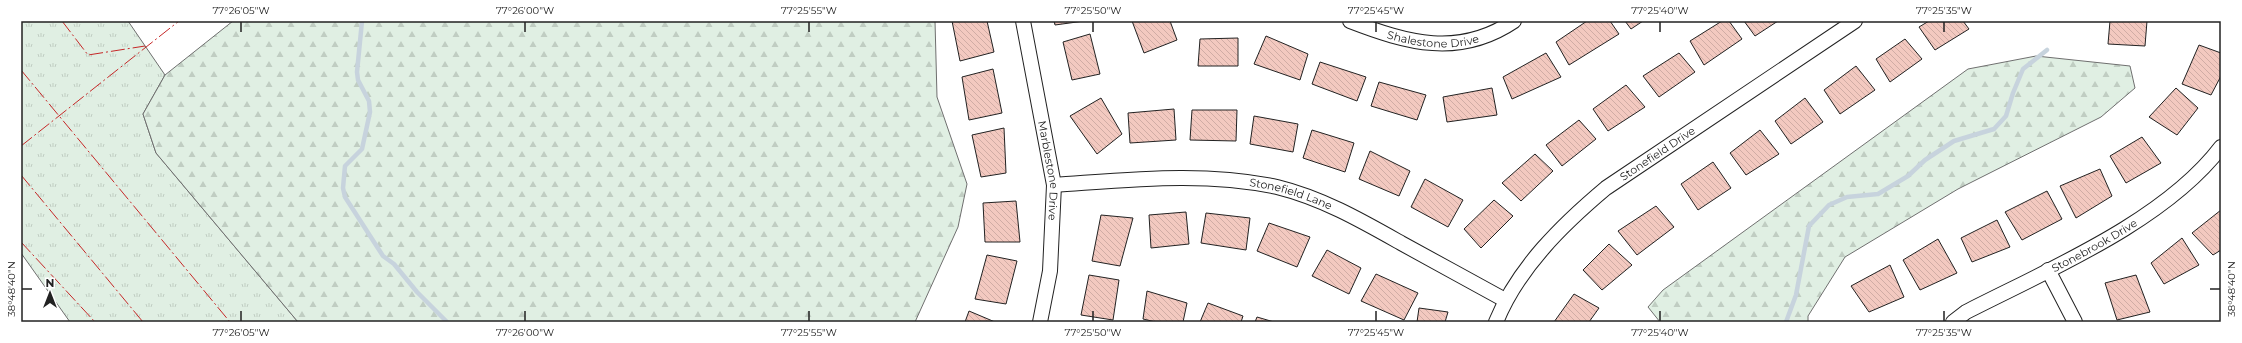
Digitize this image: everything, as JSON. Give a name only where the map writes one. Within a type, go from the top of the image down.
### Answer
[{"type":"street","name":"Marblestone Drive","points":[[1022,21],[1054,185],[1050,271],[1040,322]]},
{"type":"street","name":"Shalestone Drive","points":[[1350,21],[1406,40],[1437,44],[1473,40],[1514,21]]},
{"type":"street","name":"Stonefield Drive","points":[[1496,322],[1505,300],[1551,239],[1576,213],[1606,188],[1855,21]]},
{"type":"street","name":"Stonebrook Drive","points":[[1953,322],[1966,312],[2048,270],[2132,224],[2168,199],[2194,177],[2221,147]]},
{"type":"street","name":"Stonefield Lane","points":[[1054,185],[1186,178],[1231,179],[1278,188],[1318,200],[1355,217],[1505,300]]},
{"type":"street","points":[[2048,270],[2075,322]]},
{"type":"green space","points":[[21,21],[128,21],[165,75],[143,114],[156,153],[298,322],[70,322],[21,253]]},
{"type":"green space","points":[[233,21],[935,21],[937,97],[967,184],[958,227],[915,322],[298,322],[156,153],[143,114],[165,75]]},
{"type":"green space","points":[[2036,56],[2130,66],[2135,88],[2101,117],[1958,189],[1845,257],[1808,316],[1808,322],[1660,322],[1648,307],[1663,290],[1968,69]]},
{"type":"building","points":[[952,21],[987,21],[994,52],[960,61]]},
{"type":"building","points":[[1054,21],[1084,21],[1055,25]]},
{"type":"building","points":[[1132,21],[1170,21],[1177,40],[1144,53]]},
{"type":"building","points":[[1587,21],[1610,21],[1619,34],[1569,65],[1556,42]]},
{"type":"building","points":[[1625,21],[1643,21],[1631,29]]},
{"type":"building","points":[[1722,21],[1729,21],[1742,39],[1704,65],[1690,41]]},
{"type":"building","points":[[1744,21],[1778,21],[1755,36]]},
{"type":"building","points":[[1929,21],[1963,21],[1969,29],[1935,50],[1919,27]]},
{"type":"building","points":[[2110,21],[2147,21],[2145,46],[2108,44]]},
{"type":"building","points":[[1090,34],[1100,74],[1072,80],[1063,42]]},
{"type":"building","points":[[1266,36],[1308,54],[1300,80],[1254,64]]},
{"type":"building","points":[[1238,38],[1238,66],[1198,66],[1200,39]]},
{"type":"building","points":[[1905,39],[1922,59],[1890,82],[1876,59]]},
{"type":"building","points":[[2199,45],[2221,53],[2221,76],[2211,95],[2182,84]]},
{"type":"building","points":[[1546,53],[1561,77],[1512,99],[1503,77]]},
{"type":"building","points":[[1679,53],[1695,72],[1659,97],[1643,76]]},
{"type":"building","points":[[1320,62],[1366,77],[1357,101],[1312,84]]},
{"type":"building","points":[[1856,66],[1875,90],[1840,114],[1824,90]]},
{"type":"building","points":[[993,69],[1002,113],[969,120],[962,77]]},
{"type":"building","points":[[1379,82],[1426,95],[1417,120],[1371,106]]},
{"type":"building","points":[[1626,85],[1645,107],[1608,131],[1593,109]]},
{"type":"building","points":[[1492,88],[1497,115],[1447,122],[1443,97]]},
{"type":"building","points":[[2176,88],[2198,108],[2177,135],[2149,117]]},
{"type":"building","points":[[1101,98],[1122,134],[1097,154],[1070,116]]},
{"type":"building","points":[[1805,98],[1823,122],[1791,144],[1775,121]]},
{"type":"building","points":[[1174,109],[1176,140],[1130,143],[1128,113]]},
{"type":"building","points":[[1192,110],[1237,110],[1236,141],[1190,140]]},
{"type":"building","points":[[1254,116],[1298,124],[1293,152],[1250,144]]},
{"type":"building","points":[[1579,120],[1596,139],[1562,166],[1546,145]]},
{"type":"building","points":[[1004,128],[1006,173],[981,177],[972,135]]},
{"type":"building","points":[[1312,130],[1354,143],[1345,172],[1303,158]]},
{"type":"building","points":[[1760,130],[1779,154],[1746,175],[1730,153]]},
{"type":"building","points":[[2142,137],[2161,163],[2126,183],[2110,156]]},
{"type":"building","points":[[1370,151],[1410,171],[1399,196],[1359,179]]},
{"type":"building","points":[[1535,154],[1553,171],[1521,201],[1502,183]]},
{"type":"building","points":[[1713,162],[1731,188],[1698,210],[1681,184]]},
{"type":"building","points":[[2100,169],[2112,196],[2076,218],[2060,186]]},
{"type":"building","points":[[1425,179],[1463,200],[1448,227],[1411,207]]},
{"type":"building","points":[[2047,191],[2062,219],[2022,240],[2005,212]]},
{"type":"building","points":[[1494,200],[1513,216],[1481,248],[1464,229]]},
{"type":"building","points":[[1016,201],[1020,242],[985,242],[983,203]]},
{"type":"building","points":[[1656,206],[1674,227],[1637,255],[1618,231]]},
{"type":"building","points":[[2221,210],[2221,250],[2213,255],[2192,233]]},
{"type":"building","points":[[1186,212],[1189,244],[1151,248],[1149,215]]},
{"type":"building","points":[[1206,213],[1250,218],[1246,250],[1201,243]]},
{"type":"building","points":[[1101,215],[1133,218],[1120,266],[1092,261]]},
{"type":"building","points":[[1997,220],[2010,247],[1972,262],[1961,238]]},
{"type":"building","points":[[1269,223],[1310,237],[1297,267],[1257,251]]},
{"type":"building","points":[[2182,238],[2199,265],[2164,284],[2151,263]]},
{"type":"building","points":[[1938,239],[1957,273],[1920,290],[1903,260]]},
{"type":"building","points":[[1609,244],[1632,265],[1602,290],[1583,270]]},
{"type":"building","points":[[1327,250],[1361,268],[1349,294],[1312,276]]},
{"type":"building","points":[[987,255],[1017,261],[1006,304],[975,299]]},
{"type":"building","points":[[1890,265],[1904,297],[1869,312],[1851,286]]},
{"type":"building","points":[[1376,274],[1418,293],[1404,320],[1361,301]]},
{"type":"building","points":[[1089,275],[1119,280],[1113,320],[1081,315]]},
{"type":"building","points":[[2136,275],[2150,312],[2117,320],[2105,283]]},
{"type":"building","points":[[1147,291],[1187,303],[1183,322],[1156,322],[1143,319]]},
{"type":"building","points":[[1574,294],[1599,308],[1589,322],[1554,322]]},
{"type":"building","points":[[1208,303],[1243,316],[1241,322],[1200,322]]},
{"type":"building","points":[[1419,308],[1448,312],[1445,322],[1417,322]]},
{"type":"building","points":[[969,311],[995,322],[965,322]]},
{"type":"building","points":[[1257,317],[1274,322],[1255,322]]},
{"type":"waterway","points":[[362,21],[357,72],[358,80],[369,101],[370,112],[362,149],[345,166],[343,188],[345,197],[383,256],[394,264],[417,292],[447,322]]},
{"type":"waterway","points":[[1786,322],[1796,295],[1809,226],[1829,205],[1847,197],[1878,194],[1908,176],[1925,160],[1954,141],[1994,129],[2006,116],[2013,93],[2023,69],[2047,50]]},
{"type":"power","points":[[62,21],[88,55],[145,46]]},
{"type":"power","points":[[21,146],[179,21]]},
{"type":"power","points":[[21,70],[230,322]]},
{"type":"power","points":[[21,175],[143,322]]},
{"type":"power","points":[[21,242],[95,322]]}]
